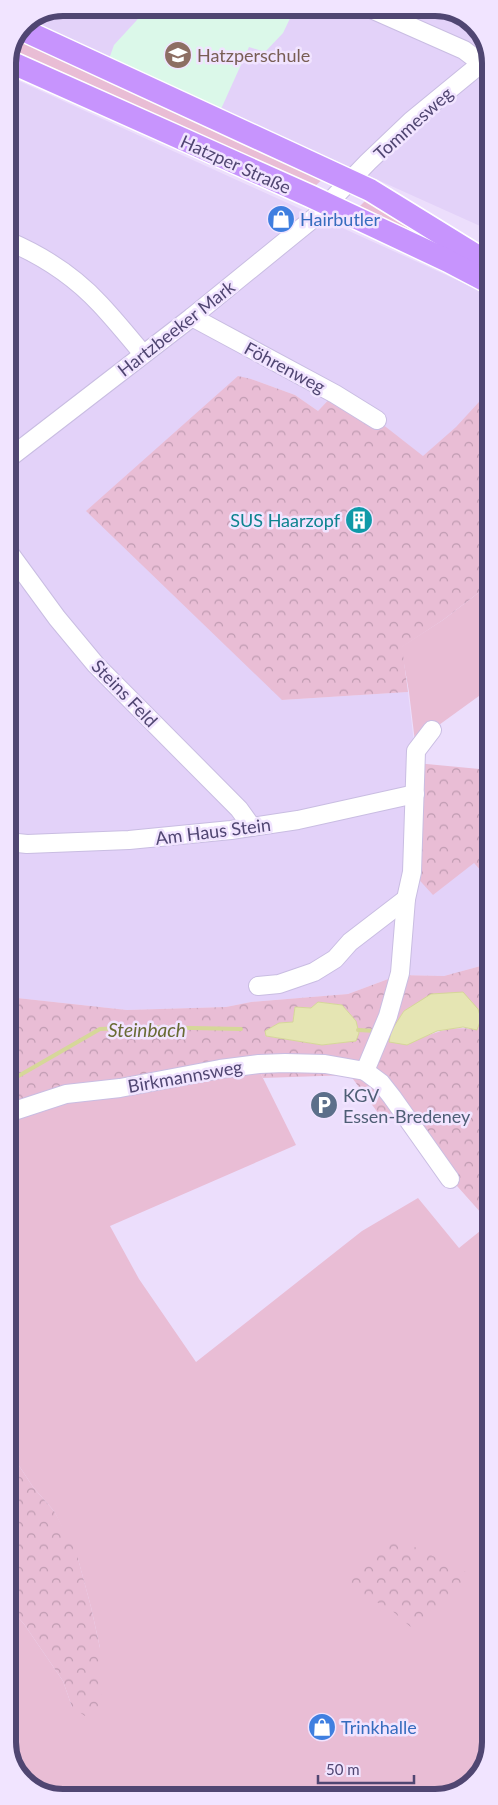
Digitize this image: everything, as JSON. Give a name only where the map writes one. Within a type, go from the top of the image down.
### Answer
[{"type":"main road","name":"Hatzper Straße","points":[[28,32],[340,193],[448,261],[482,279]]},
{"type":"main road","name":"Hatzper Straße","points":[[16,64],[340,193],[375,192],[482,259]]},
{"type":"street","points":[[387,16],[481,58]]},
{"type":"street","name":"Tommesweg","points":[[340,193],[368,162],[411,122],[482,63]]},
{"type":"street","name":"Hartzbeeker Mark","points":[[16,453],[192,317],[340,193]]},
{"type":"street","points":[[16,244],[30,250],[67,274],[99,302],[143,354]]},
{"type":"street","name":"Föhrenweg","points":[[192,317],[335,394],[377,420]]},
{"type":"street","name":"Steins Feld","points":[[16,562],[96,665],[239,809],[252,827]]},
{"type":"street","points":[[432,730],[416,750],[412,872],[406,899],[400,973],[388,1016],[365,1071],[380,1083],[392,1097],[450,1180]]},
{"type":"street","name":"Am Haus Stein","points":[[16,843],[130,840],[194,835],[298,820],[415,794]]},
{"type":"street","points":[[258,986],[279,984],[314,972],[335,960],[350,942],[406,899]]},
{"type":"street","name":"Birkmannsweg","points":[[16,1110],[66,1094],[120,1088],[249,1065],[325,1064],[365,1071]]},
{"type":"shaded area","points":[[63,16],[438,16],[453,20],[461,24],[472,34],[481,54],[482,227],[35,26],[45,20]]},
{"type":"shaded area","name":"Hatzperschule","points":[[141,16],[291,16],[283,33],[265,52],[249,47],[221,109],[109,59],[114,45]]},
{"type":"shaded area","points":[[16,80],[482,291],[482,506],[376,420],[333,395],[318,411],[295,395],[251,379],[282,700],[408,692],[415,751],[474,863],[482,872],[482,966],[444,976],[399,975],[348,994],[251,1002],[226,1007],[127,1010],[16,998]]},
{"type":"shaded area","points":[[463,992],[478,1009],[481,1019],[477,1030],[463,1027],[437,1031],[407,1045],[389,1042],[391,1031],[404,1011],[431,994]]},
{"type":"shaded area","points":[[318,1002],[342,1005],[356,1021],[359,1033],[356,1041],[322,1045],[266,1036],[265,1031],[279,1023],[293,1022],[295,1007],[311,1008]]},
{"type":"green space","points":[[23,38],[326,176],[313,188],[17,57]]},
{"type":"green space","points":[[367,199],[482,265],[357,209]]},
{"type":"green space","points":[[238,376],[295,395],[318,411],[333,395],[377,420],[423,456],[456,427],[482,399],[482,590],[443,620],[402,647],[408,692],[282,700],[86,511]]},
{"type":"green space","points":[[482,590],[482,694],[432,730],[416,750],[401,647],[443,620]]},
{"type":"green space","points":[[416,763],[482,769],[482,872],[474,863],[433,895],[412,872]]},
{"type":"green space","points":[[482,966],[482,1214],[392,1113],[381,1117],[350,1075],[263,1078],[257,1066],[16,1111],[16,998],[127,1010],[226,1007],[251,1002],[348,994],[399,975],[444,976]],"holes":[[[318,1002],[342,1005],[356,1021],[355,1041],[322,1045],[266,1036],[265,1031],[279,1023],[293,1022],[295,1007],[311,1008]],[[404,1011],[477,1030],[467,1028],[449,1029],[407,1044],[391,1031]]]},
{"type":"green space","points":[[257,1066],[296,1145],[110,1226],[139,1279],[196,1362],[362,1231],[418,1198],[459,1248],[482,1229],[482,1742],[477,1763],[472,1771],[458,1783],[435,1789],[60,1789],[40,1783],[22,1765],[16,1742],[16,1615],[63,1681],[72,1707],[100,1648],[78,1559],[54,1511],[33,1487],[16,1461],[17,1110]]},
{"type":"green space","points":[[16,1461],[33,1487],[54,1511],[76,1551],[100,1648],[102,1693],[97,1708],[85,1716],[72,1707],[63,1681],[16,1615]]},
{"type":"green space","points":[[394,1537],[470,1574],[413,1629],[389,1608],[340,1585]]},
{"type":"waterway","name":"Steinbach","points":[[16,1077],[100,1029],[145,1027],[241,1029]]},
{"type":"waterway","points":[[358,1030],[376,1031]]},
{"type":"place","name":"Hatzperschule","points":[[178,55]]},
{"type":"place","name":"Hairbutler","points":[[281,219]]},
{"type":"place","name":"SUS Haarzopf","points":[[359,520]]},
{"type":"place","name":"KGV Essen-Bredeney","points":[[324,1105]]},
{"type":"place","name":"Trinkhalle","points":[[322,1727]]}]
